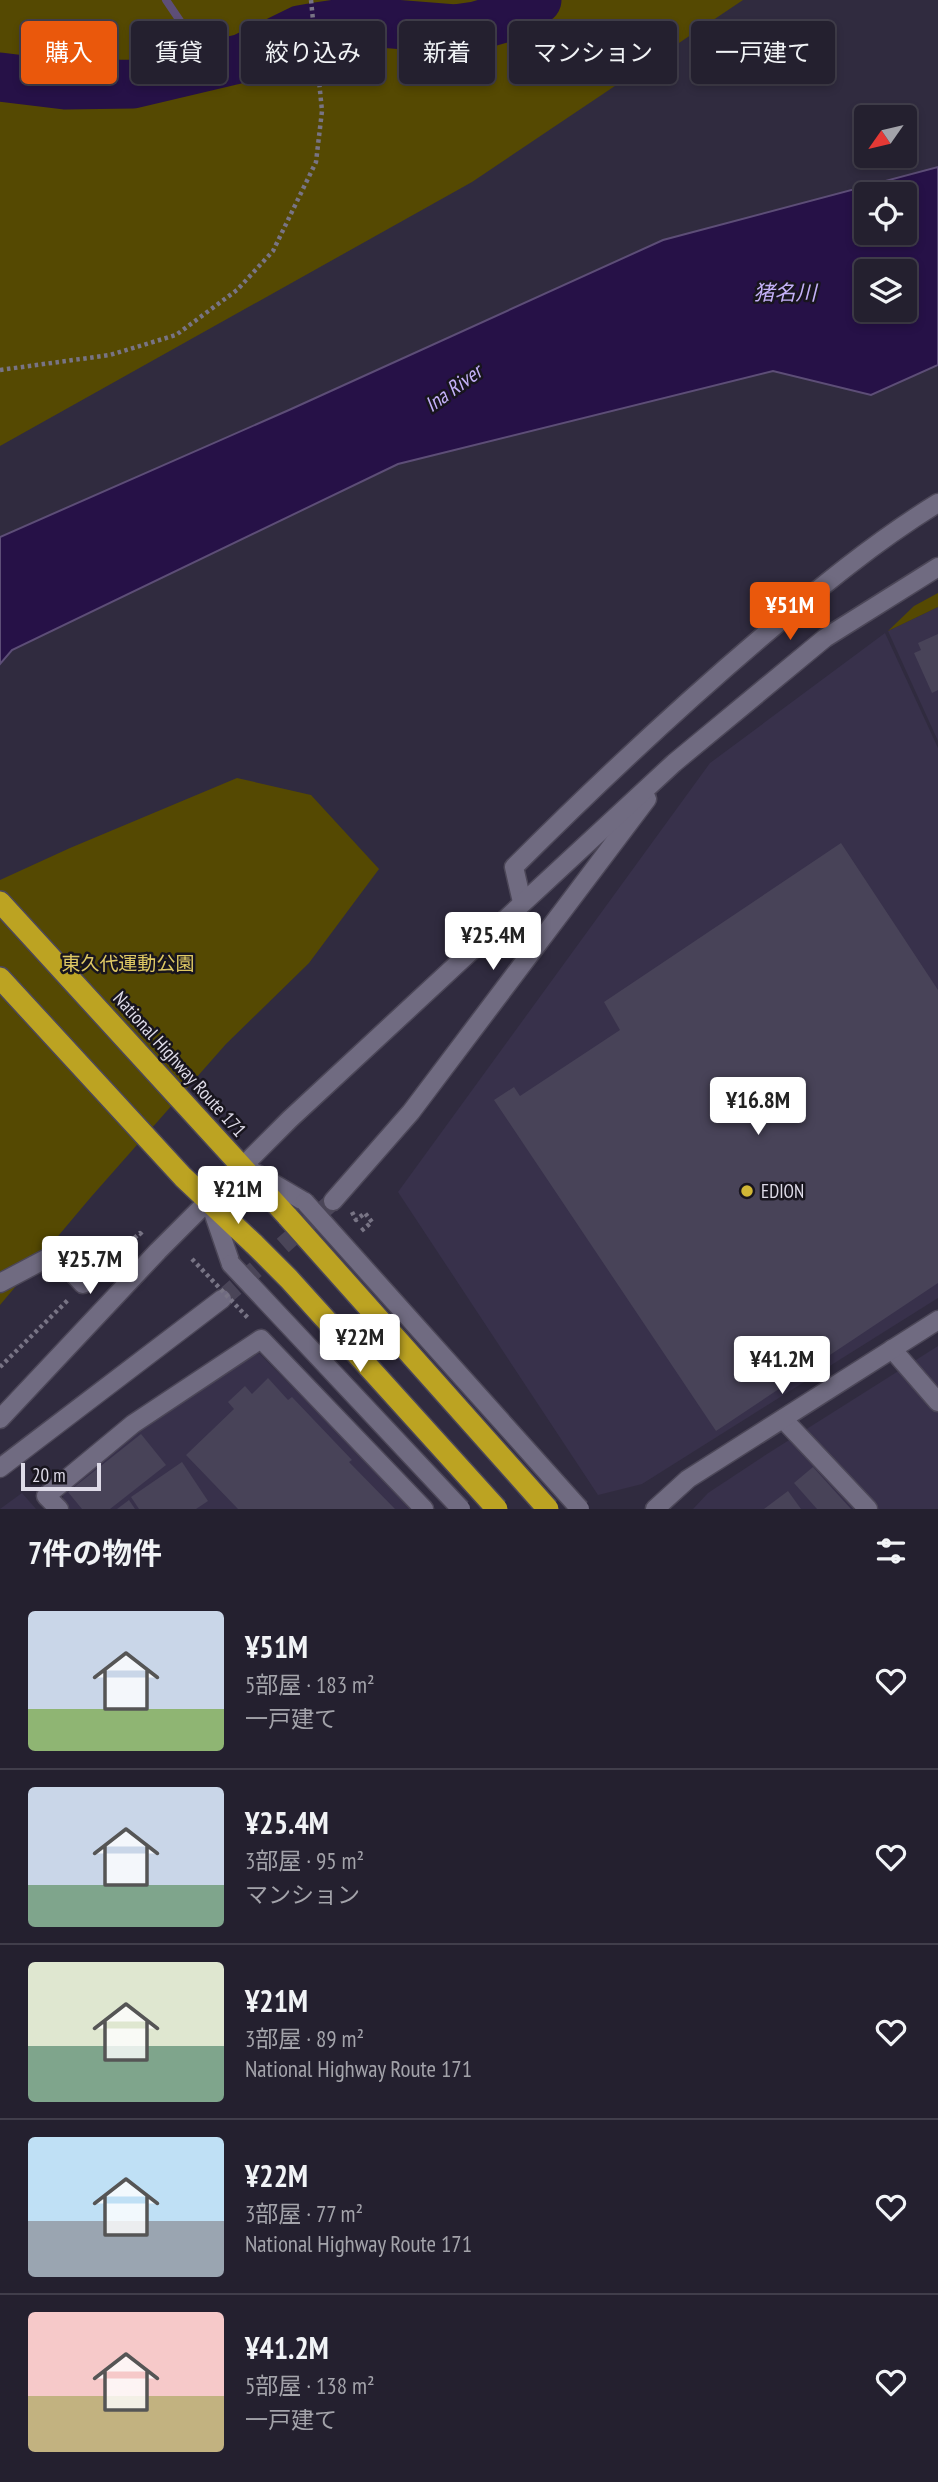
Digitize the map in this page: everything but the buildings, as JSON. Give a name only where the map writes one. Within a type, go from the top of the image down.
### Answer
[{"type":"highway","name":"National Highway Route 171","points":[[0,902],[243,1166],[548,1509]]},
{"type":"highway","points":[[0,978],[183,1177],[289,1279],[497,1509]]},
{"type":"street","points":[[522,902],[514,867],[601,780],[695,693],[808,597],[916,516],[938,503]]},
{"type":"street","points":[[0,1419],[209,1200],[310,1100],[674,763],[825,638],[938,566]]},
{"type":"street","points":[[333,1200],[411,1112],[674,763]]},
{"type":"street","points":[[243,1166],[305,1202],[580,1509]]},
{"type":"street","points":[[209,1200],[231,1264],[461,1509]]},
{"type":"street","points":[[0,1283],[55,1254],[83,1284]]},
{"type":"street","points":[[0,1468],[222,1300]]},
{"type":"street","points":[[654,1509],[688,1479],[938,1320]]},
{"type":"street","points":[[59,1509],[46,1496],[133,1424],[261,1339],[424,1509]]},
{"type":"street","points":[[892,1349],[938,1402]]},
{"type":"street","points":[[783,1419],[868,1509]]},
{"type":"path","points":[[0,370],[110,355],[176,335],[237,290],[273,251],[316,162],[322,111],[310,0]]},
{"type":"path","points":[[354,1237],[372,1222],[365,1213],[356,1220]]},
{"type":"path","points":[[192,1259],[248,1318]]},
{"type":"shaded area","points":[[938,607],[938,741],[888,631]]},
{"type":"shaded area","points":[[885,633],[938,748],[938,1298],[642,1484],[598,1495],[398,1192],[710,763]]},
{"type":"shaded area","points":[[938,1346],[938,1509],[693,1509],[708,1493]]},
{"type":"shaded area","points":[[259,1353],[413,1509],[66,1509],[62,1505],[64,1487],[160,1413]]},
{"type":"shaded area","points":[[22,1493],[36,1509],[0,1509]]},
{"type":"green space","points":[[0,0],[743,0],[712,21],[691,21],[691,35],[677,44],[677,21],[509,21],[509,84],[618,84],[472,182],[0,446]]},
{"type":"green space","points":[[938,593],[938,607],[888,631],[914,606]]},
{"type":"green space","name":"東久代運動公園","points":[[237,778],[311,795],[379,869],[309,963],[226,1044],[0,1305],[0,880]]},
{"type":"water","name":"猪名川","points":[[938,167],[938,365],[871,395],[773,371],[398,464],[12,650],[0,664],[0,537],[289,410],[663,240],[854,189],[854,245],[917,245],[917,182],[881,182]]},
{"type":"waterway","points":[[166,0],[180,21]]},
{"type":"waterway","points":[[0,77],[65,85],[133,84],[243,58],[300,30],[356,21],[455,29],[507,17],[537,0]]},
{"type":"tunnel","points":[[222,1299],[333,1201]]},
{"type":"place","name":"EDION","points":[[747,1191]]},
{"type":"water label","name":"Ina River","points":[[453,388]]}]
